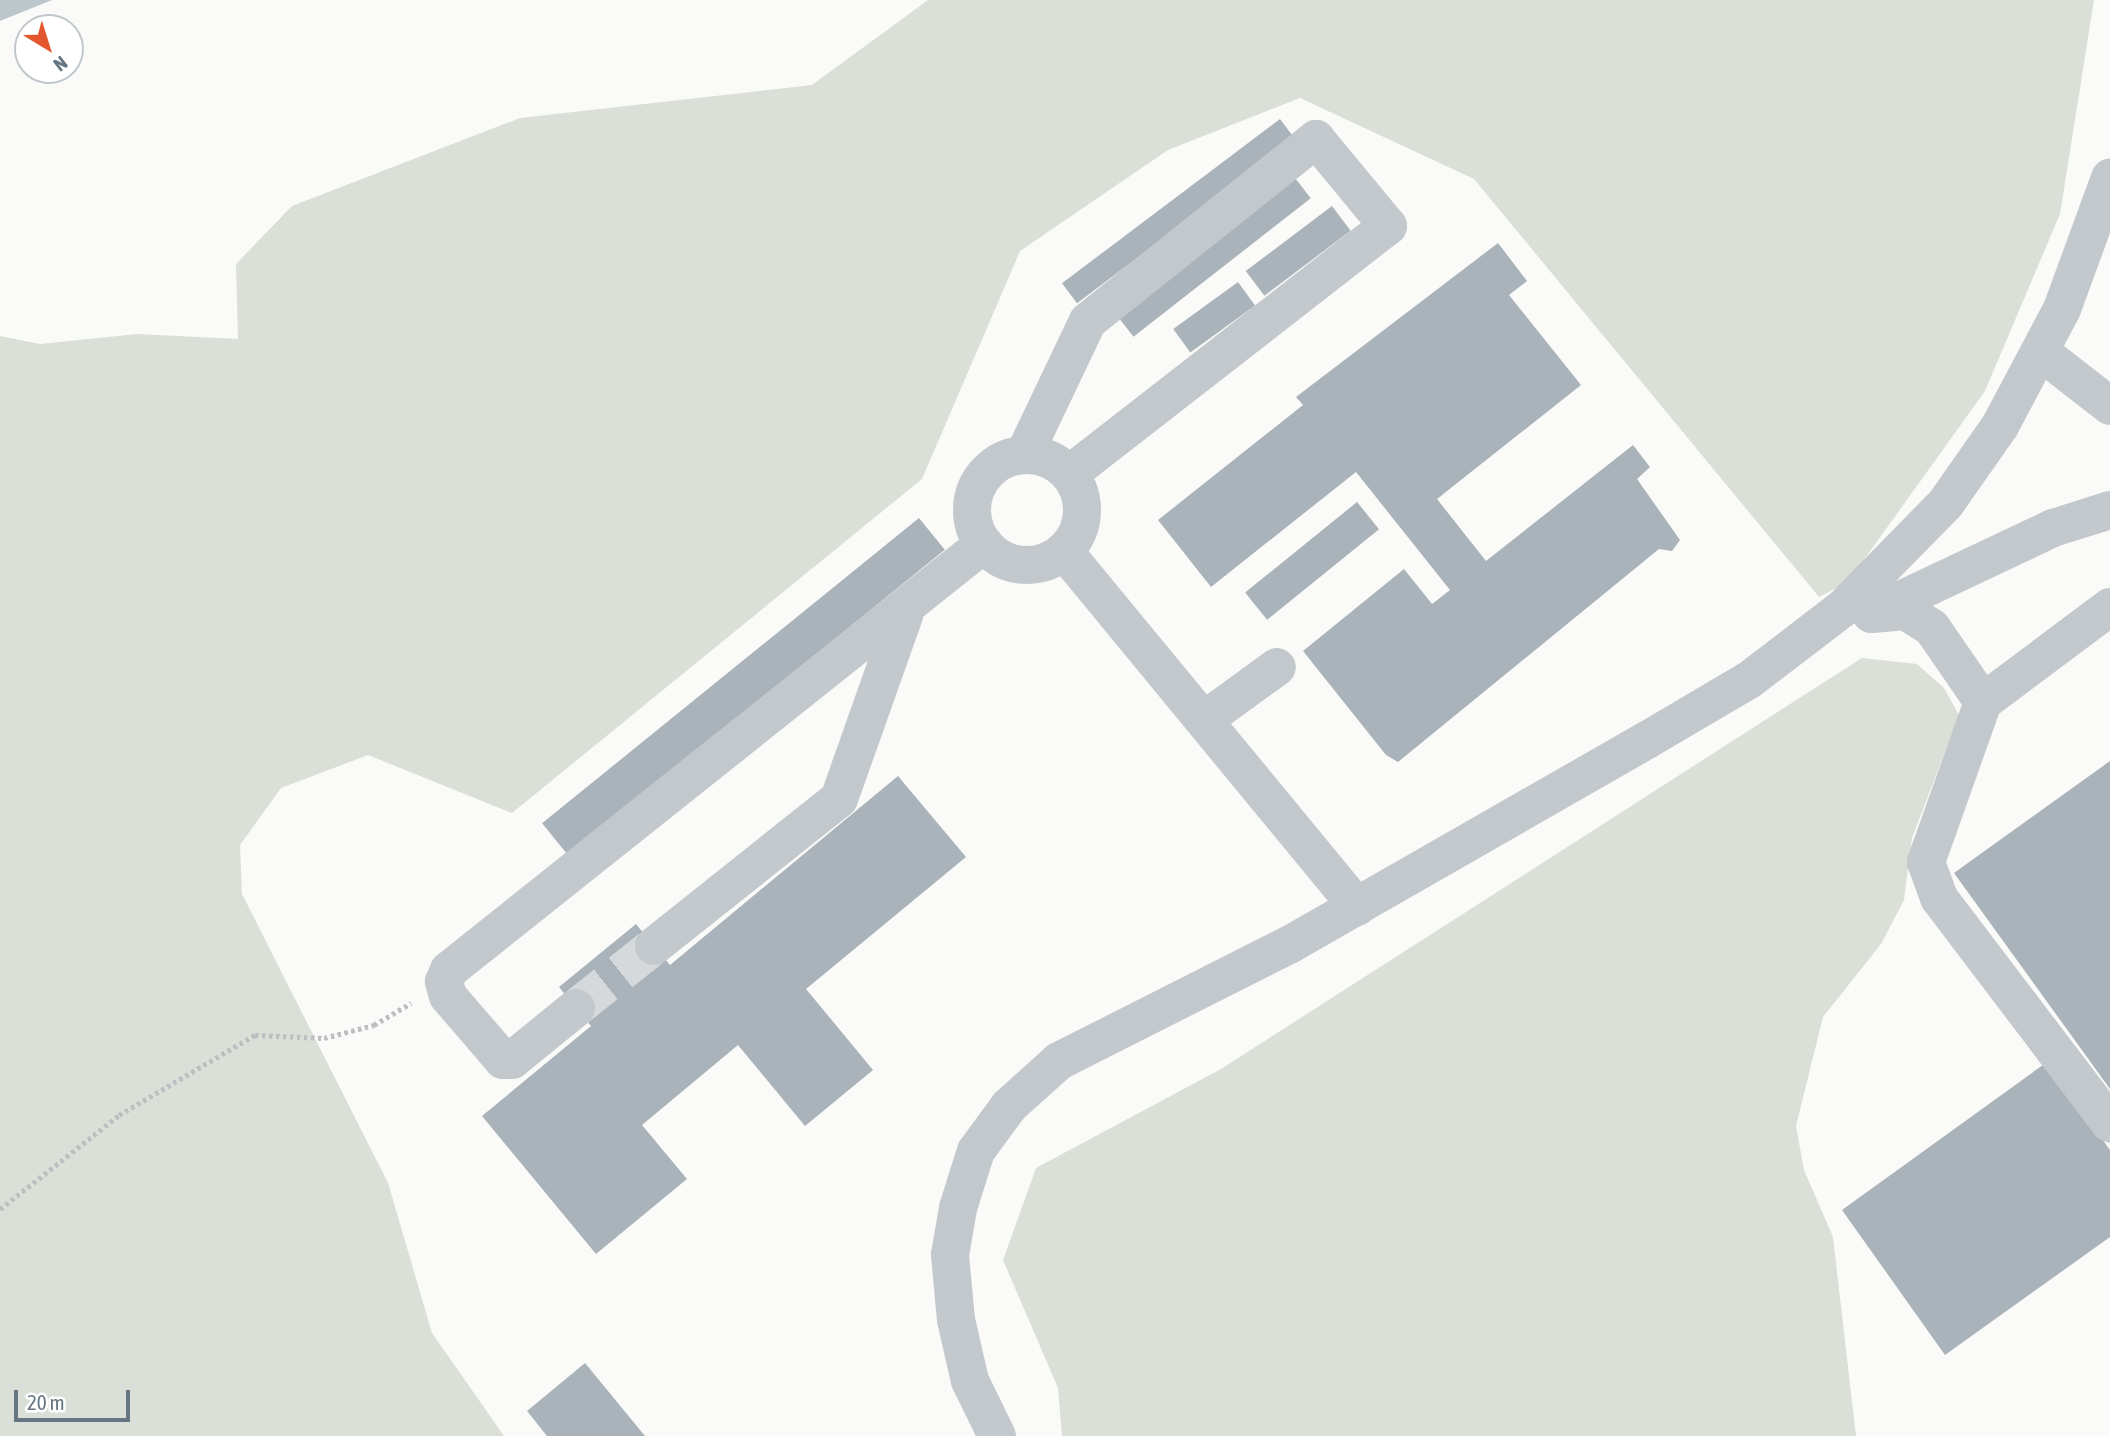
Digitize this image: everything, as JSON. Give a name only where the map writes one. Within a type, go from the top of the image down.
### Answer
[{"type":"street","points":[[1024,455],[1088,321],[1315,139],[1388,226],[1070,474]]},
{"type":"street","points":[[1857,612],[1946,503],[2042,353],[2110,178]]},
{"type":"street","points":[[2042,353],[2110,406]]},
{"type":"street","points":[[1024,455],[1057,463],[1070,474],[1079,489],[1081,522],[1064,551],[1048,561],[1013,563],[984,544],[972,512],[977,488],[993,467],[1024,455]]},
{"type":"street","points":[[997,1436],[971,1381],[956,1320],[950,1255],[958,1208],[976,1151],[1009,1106],[1059,1061],[1357,907],[1749,680],[1857,612],[2053,528],[2110,510]]},
{"type":"street","points":[[576,1008],[512,1060],[503,1060],[448,996],[444,982],[449,970],[905,613],[984,544]]},
{"type":"street","points":[[1064,551],[1357,907]]},
{"type":"street","points":[[2110,607],[1983,702],[1926,862],[1939,898],[2110,1123]]},
{"type":"street","points":[[1857,612],[1905,611],[1932,628],[1983,702]]},
{"type":"street","points":[[654,946],[839,799],[905,613]]},
{"type":"street","points":[[1204,720],[1277,667]]},
{"type":"path","points":[[0,1209],[119,1115],[255,1035],[324,1038],[374,1025],[444,982]]},
{"type":"shaded area","points":[[0,0],[52,0],[14,14],[0,21]]},
{"type":"shaded area","points":[[928,0],[2094,0],[2060,214],[1985,391],[1848,582],[1819,597],[1474,179],[1300,98],[1168,150],[1020,251],[922,479],[512,813],[368,755],[281,788],[240,845],[242,894],[388,1183],[432,1333],[504,1436],[0,1436],[0,336],[40,344],[137,334],[238,339],[236,264],[292,206],[520,118],[812,85]]},
{"type":"shaded area","points":[[1862,658],[1917,664],[1944,688],[1959,715],[1912,838],[1904,900],[1881,944],[1823,1017],[1796,1126],[1804,1170],[1833,1237],[1856,1436],[1062,1436],[1058,1388],[1003,1260],[1036,1168],[1221,1069]]},
{"type":"building","points":[[1280,119],[1295,139],[1077,303],[1062,283]]},
{"type":"building","points":[[1288,169],[1311,198],[1133,337],[1111,308]]},
{"type":"building","points":[[1332,206],[1351,231],[1264,296],[1246,271]]},
{"type":"building","points":[[1498,243],[1527,281],[1509,295],[1581,385],[1437,499],[1486,561],[1633,445],[1650,467],[1637,479],[1680,540],[1672,551],[1659,549],[1398,762],[1386,755],[1303,651],[1404,569],[1432,604],[1450,590],[1356,472],[1211,587],[1158,520],[1303,405],[1296,397]]},
{"type":"building","points":[[1238,282],[1255,305],[1190,352],[1173,329]]},
{"type":"building","points":[[1357,502],[1379,529],[1267,620],[1245,593]]},
{"type":"building","points":[[919,518],[945,550],[568,855],[542,823]]},
{"type":"building","points":[[2110,761],[2110,1089],[1954,873]]},
{"type":"building","points":[[898,776],[966,857],[806,989],[873,1070],[805,1126],[738,1045],[642,1125],[687,1179],[596,1254],[482,1116],[591,1026],[559,987],[636,924],[670,965]]},
{"type":"building","points":[[2047,1062],[2110,1150],[2110,1237],[1945,1355],[1842,1210]]},
{"type":"building","points":[[585,1363],[645,1436],[547,1436],[527,1411]]},
{"type":"tunnel","points":[[576,1008],[654,946]]}]
